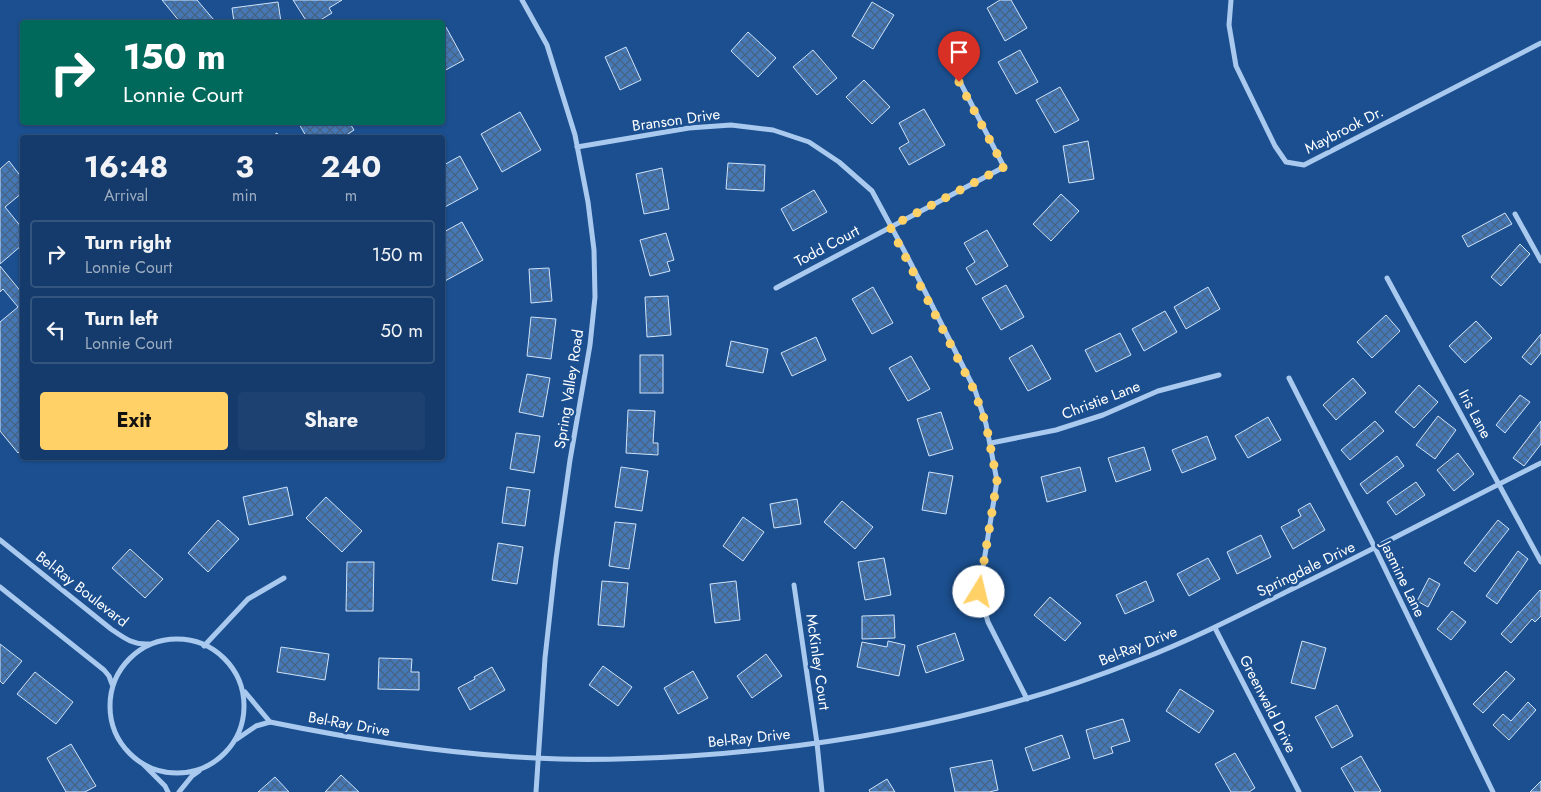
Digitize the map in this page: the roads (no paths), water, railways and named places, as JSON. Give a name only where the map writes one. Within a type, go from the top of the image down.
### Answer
[{"type":"street","name":"Spring Valley Road","points":[[522,0],[547,45],[577,147],[588,202],[594,250],[595,297],[590,345],[570,460],[556,559],[545,658],[536,792]]},
{"type":"street","name":"Maybrook Dr.","points":[[1230,0],[1229,25],[1236,66],[1275,146],[1286,162],[1304,165],[1541,43]]},
{"type":"street","name":"Todd Court","points":[[776,288],[1004,167],[942,48]]},
{"type":"street","name":"Branson Drive","points":[[577,147],[689,128],[731,125],[773,130],[809,142],[839,162],[872,192],[974,390],[986,424],[997,481],[979,592],[988,622],[1028,699]]},
{"type":"street","points":[[1515,214],[1541,261]]},
{"type":"street","name":"Iris Lane","points":[[1387,278],[1541,562]]},
{"type":"street","name":"Christie Lane","points":[[990,443],[1056,430],[1103,415],[1158,391],[1219,375]]},
{"type":"street","name":"Jasmine Lane","points":[[1289,378],[1375,548],[1493,792]]},
{"type":"street","name":"Springdale Drive","points":[[1215,628],[1541,463]]},
{"type":"street","name":"Bel-Ray Boulevard","points":[[0,540],[127,640],[139,645],[154,644]]},
{"type":"street","points":[[204,646],[248,599],[284,578]]},
{"type":"street","name":"McKinley Court","points":[[794,585],[817,743],[822,792]]},
{"type":"street","points":[[0,588],[104,670],[112,684]]},
{"type":"street","name":"Bel-Ray Drive","points":[[270,722],[373,742],[455,752],[538,758],[647,758],[732,753],[817,743],[931,723],[1028,699],[1138,660],[1215,628]]},
{"type":"street","name":"Greenwald Drive","points":[[1215,628],[1299,792]]},
{"type":"street","name":"Bel-Ray Boulevard","points":[[171,640],[190,641],[204,646],[219,654],[232,667],[241,682],[246,709],[243,726],[237,739],[229,751],[218,761],[202,769],[186,773],[171,772],[142,763],[128,753],[118,739],[111,722],[108,705],[112,684],[118,671],[128,659],[143,648],[154,644],[171,640]]},
{"type":"street","points":[[237,739],[256,726],[270,722],[244,692]]},
{"type":"street","points":[[142,763],[165,786],[168,792]]},
{"type":"street","points":[[179,792],[192,776],[202,769]]}]
